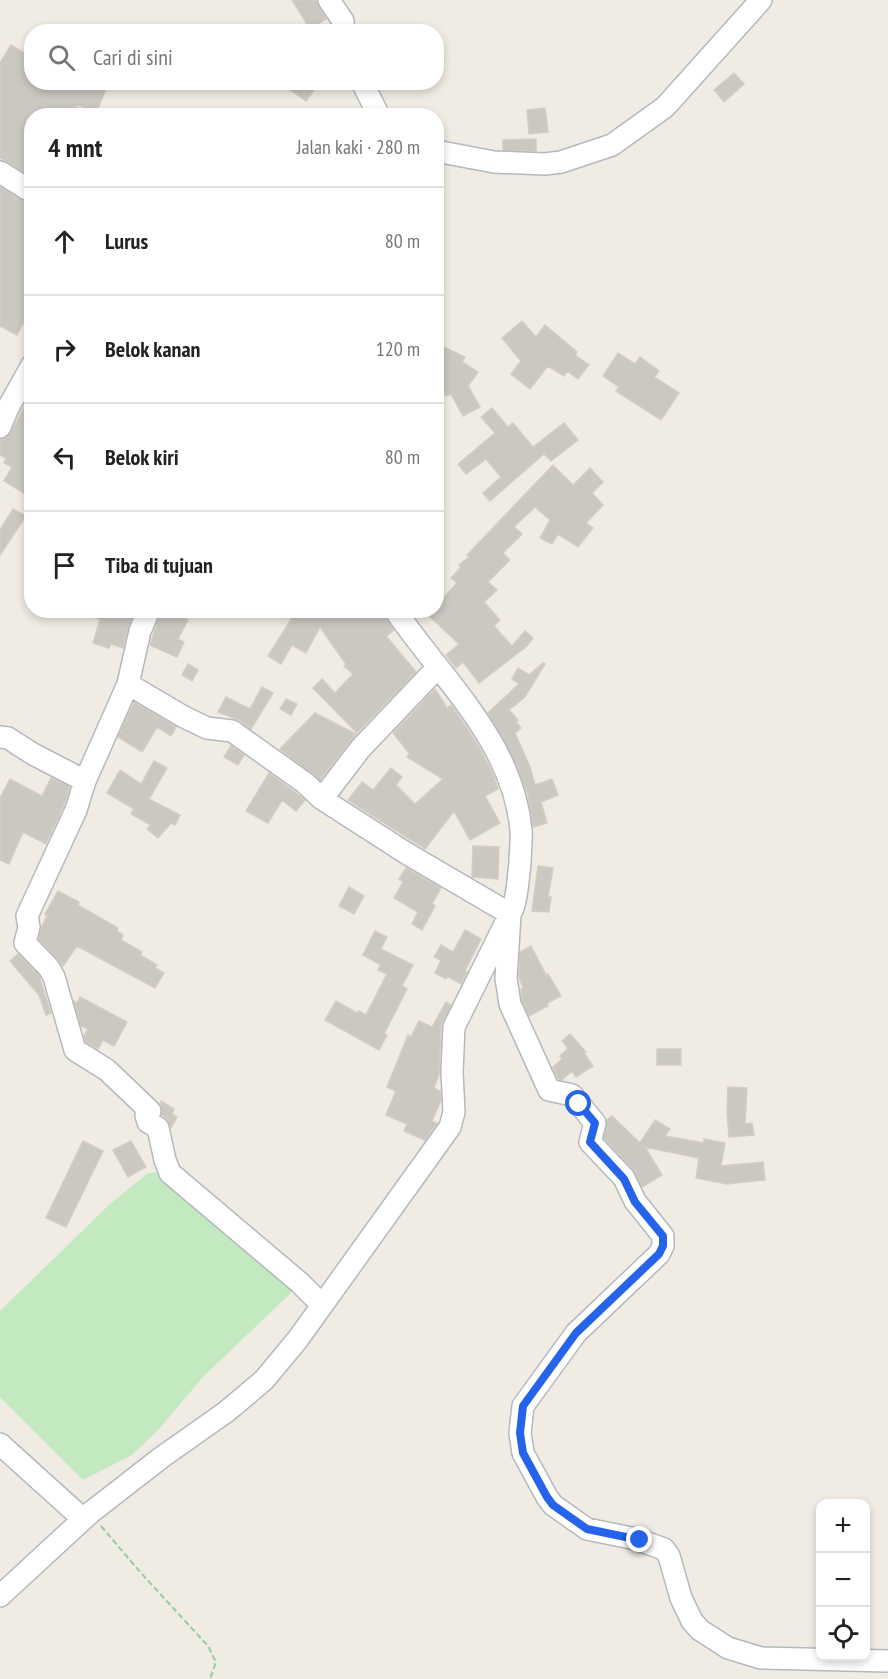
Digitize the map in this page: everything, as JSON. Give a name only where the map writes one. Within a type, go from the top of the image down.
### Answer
[{"type":"street","points":[[329,0],[344,24]]},
{"type":"street","points":[[444,153],[494,162],[544,164],[561,162],[612,145],[665,107],[761,0]]},
{"type":"street","points":[[366,90],[375,108]]},
{"type":"street","points":[[0,172],[24,187]]},
{"type":"street","points":[[0,428],[24,379]]},
{"type":"street","points":[[146,618],[140,631],[128,684],[85,781],[76,810],[27,916],[30,927],[25,943],[49,968],[54,978],[75,1050],[107,1070],[150,1111],[146,1115],[148,1122],[158,1128],[170,1173],[300,1283],[322,1305]]},
{"type":"street","points":[[0,1596],[86,1516],[162,1457],[226,1412],[264,1380],[298,1340],[450,1126],[454,1112],[452,1072],[454,1027],[517,896],[522,839],[512,787],[490,740],[467,704],[437,668],[401,618]]},
{"type":"street","points":[[322,799],[360,749],[437,668]]},
{"type":"street","points":[[128,684],[207,728],[232,730],[305,783],[322,799],[406,853],[510,914]]},
{"type":"street","points":[[5,742],[85,781]]},
{"type":"street","points":[[510,914],[506,978],[510,1004],[549,1090],[572,1095],[595,1123],[590,1142],[624,1179],[635,1202],[663,1236],[663,1246],[659,1254],[576,1333],[528,1398],[522,1412],[520,1433],[523,1453],[550,1501],[581,1526],[593,1531],[640,1540],[666,1551],[681,1598],[692,1621],[700,1630],[722,1645],[761,1658],[888,1661]]},
{"type":"street","points":[[0,1444],[86,1516]]},
{"type":"path","points":[[86,1516],[208,1646],[216,1662],[210,1679]]},
{"type":"green space","points":[[158,1172],[293,1291],[203,1377],[159,1429],[132,1455],[83,1480],[0,1397],[0,1311],[110,1204],[148,1173]]},
{"type":"building","points":[[292,0],[316,0],[326,19],[318,24],[307,24]]},
{"type":"building","points":[[11,45],[24,53],[24,90],[106,90],[98,108],[85,108],[78,105],[76,108],[24,108],[24,172],[0,158],[0,63]]},
{"type":"building","points":[[734,73],[744,84],[724,102],[714,90]]},
{"type":"building","points":[[290,90],[314,90],[306,101]]},
{"type":"building","points":[[545,108],[548,132],[529,134],[527,110]]},
{"type":"building","points":[[536,139],[536,151],[503,150],[503,140]]},
{"type":"building","points":[[0,187],[24,200],[24,322],[17,335],[0,326]]},
{"type":"building","points":[[522,321],[536,337],[545,325],[577,352],[575,355],[589,365],[578,379],[567,371],[564,376],[548,366],[530,389],[511,374],[521,361],[502,338]]},
{"type":"building","points":[[444,347],[465,357],[462,362],[478,372],[468,386],[480,407],[463,416],[451,394],[446,396],[444,393]]},
{"type":"building","points":[[618,353],[635,364],[640,357],[659,371],[654,377],[679,393],[661,420],[616,391],[619,387],[603,376]]},
{"type":"building","points":[[24,407],[24,493],[4,481],[12,467],[4,463],[6,458],[0,455],[0,440],[11,432]]},
{"type":"building","points":[[492,408],[508,427],[513,423],[533,447],[564,423],[578,440],[551,461],[544,454],[490,501],[483,493],[501,477],[486,459],[466,474],[458,464],[495,433],[481,417]]},
{"type":"building","points":[[553,465],[573,485],[590,468],[603,482],[592,493],[603,505],[586,523],[593,528],[578,547],[558,534],[552,544],[540,538],[550,520],[535,507],[514,527],[522,534],[503,553],[510,560],[488,582],[497,590],[484,602],[500,620],[494,626],[512,646],[525,631],[533,638],[527,646],[479,683],[463,662],[456,668],[446,655],[459,644],[431,618],[444,618],[444,597],[457,583],[451,578],[461,567],[459,565],[469,557],[467,555]]},
{"type":"building","points":[[13,509],[24,515],[24,519],[0,555],[0,530]]},
{"type":"building","points":[[97,618],[132,618],[123,648],[111,644],[109,648],[93,643],[100,619]]},
{"type":"building","points":[[158,618],[188,620],[178,639],[184,642],[177,657],[150,645]]},
{"type":"building","points":[[292,618],[386,618],[394,630],[386,636],[416,672],[357,733],[313,688],[322,679],[335,693],[353,674],[344,666],[346,664],[320,627],[306,653],[292,645],[281,664],[268,656]]},
{"type":"building","points":[[543,663],[545,664],[525,697],[509,710],[518,720],[516,722],[521,728],[515,733],[535,785],[552,779],[558,795],[541,802],[547,823],[533,827],[528,795],[517,765],[488,713],[519,684],[512,679],[518,668],[529,675]]},
{"type":"building","points":[[188,664],[198,670],[192,681],[182,675]]},
{"type":"building","points":[[262,687],[273,693],[251,729],[239,720],[218,712],[226,697],[250,709]]},
{"type":"building","points":[[435,689],[447,708],[451,705],[462,721],[493,774],[498,789],[485,796],[500,823],[470,840],[454,811],[425,849],[348,800],[362,782],[373,790],[391,768],[402,777],[396,785],[415,804],[443,779],[407,757],[409,753],[393,733]]},
{"type":"building","points":[[286,699],[297,704],[291,715],[280,709]]},
{"type":"building","points":[[134,702],[176,727],[171,736],[157,727],[142,752],[118,737]]},
{"type":"building","points":[[315,713],[356,734],[320,780],[280,749]]},
{"type":"building","points":[[231,746],[244,755],[238,765],[224,757]]},
{"type":"building","points":[[154,761],[167,768],[149,799],[180,815],[175,825],[171,823],[158,838],[147,829],[151,825],[131,814],[134,809],[107,793],[120,770],[141,784]]},
{"type":"building","points":[[269,773],[305,800],[296,811],[282,800],[268,823],[246,811]]},
{"type":"building","points":[[51,778],[70,787],[46,844],[23,832],[9,864],[0,860],[0,798],[10,779],[42,796]]},
{"type":"building","points":[[473,846],[499,847],[498,879],[472,877]]},
{"type":"building","points":[[538,866],[553,868],[548,897],[551,897],[549,912],[532,911]]},
{"type":"building","points":[[406,868],[441,888],[432,904],[435,906],[422,930],[412,924],[418,912],[394,898],[403,882],[399,879]]},
{"type":"building","points":[[349,887],[364,896],[354,914],[339,906]]},
{"type":"building","points":[[58,891],[118,928],[117,931],[123,935],[121,940],[142,952],[140,955],[157,965],[155,968],[164,973],[155,988],[77,946],[63,966],[39,939],[47,916],[45,914]]},
{"type":"building","points":[[465,930],[481,939],[461,984],[447,976],[446,979],[435,973],[441,960],[434,957],[441,945],[453,952]]},
{"type":"building","points":[[375,931],[387,937],[381,949],[413,965],[402,986],[407,989],[384,1034],[387,1035],[379,1050],[325,1020],[336,1001],[357,1013],[359,1011],[366,1015],[387,974],[378,970],[381,965],[363,955]]},
{"type":"building","points":[[531,946],[546,975],[548,974],[561,996],[529,1016],[522,1000],[521,989],[523,988],[519,977],[520,952]]},
{"type":"building","points":[[18,954],[39,976],[51,1013],[46,1015],[39,995],[10,961]]},
{"type":"building","points":[[80,997],[127,1022],[114,1046],[103,1040],[98,1049],[86,1042],[84,1036],[88,1029],[81,1026],[74,1001],[77,1003]]},
{"type":"building","points":[[446,1002],[451,1005],[441,1026],[439,1075],[434,1088],[440,1091],[441,1100],[432,1121],[437,1123],[425,1140],[404,1131],[407,1124],[386,1115],[396,1091],[387,1087],[408,1035],[411,1037],[419,1021],[432,1027]]},
{"type":"building","points":[[570,1034],[586,1052],[584,1053],[593,1066],[576,1077],[572,1071],[562,1080],[558,1079],[553,1067],[562,1059],[560,1056],[568,1048],[562,1041]]},
{"type":"building","points":[[657,1049],[681,1049],[681,1065],[657,1065]]},
{"type":"building","points":[[728,1087],[747,1088],[745,1124],[752,1123],[754,1135],[729,1137]]},
{"type":"building","points":[[161,1101],[174,1109],[172,1114],[177,1117],[171,1128],[168,1120],[162,1115]]},
{"type":"building","points":[[612,1116],[640,1143],[655,1120],[670,1129],[665,1136],[704,1143],[704,1139],[725,1143],[721,1166],[763,1162],[765,1180],[727,1184],[696,1178],[699,1158],[645,1147],[662,1175],[642,1187],[633,1170],[604,1138],[607,1120]]},
{"type":"building","points":[[83,1141],[103,1151],[66,1227],[46,1218]]},
{"type":"building","points":[[131,1141],[146,1167],[128,1177],[113,1150]]},
{"type":"route","points":[[579,1104],[595,1123],[590,1142],[624,1179],[635,1202],[663,1236],[663,1246],[659,1254],[576,1333],[551,1365],[523,1406],[521,1444],[523,1453],[553,1505],[587,1529],[640,1540]]}]
